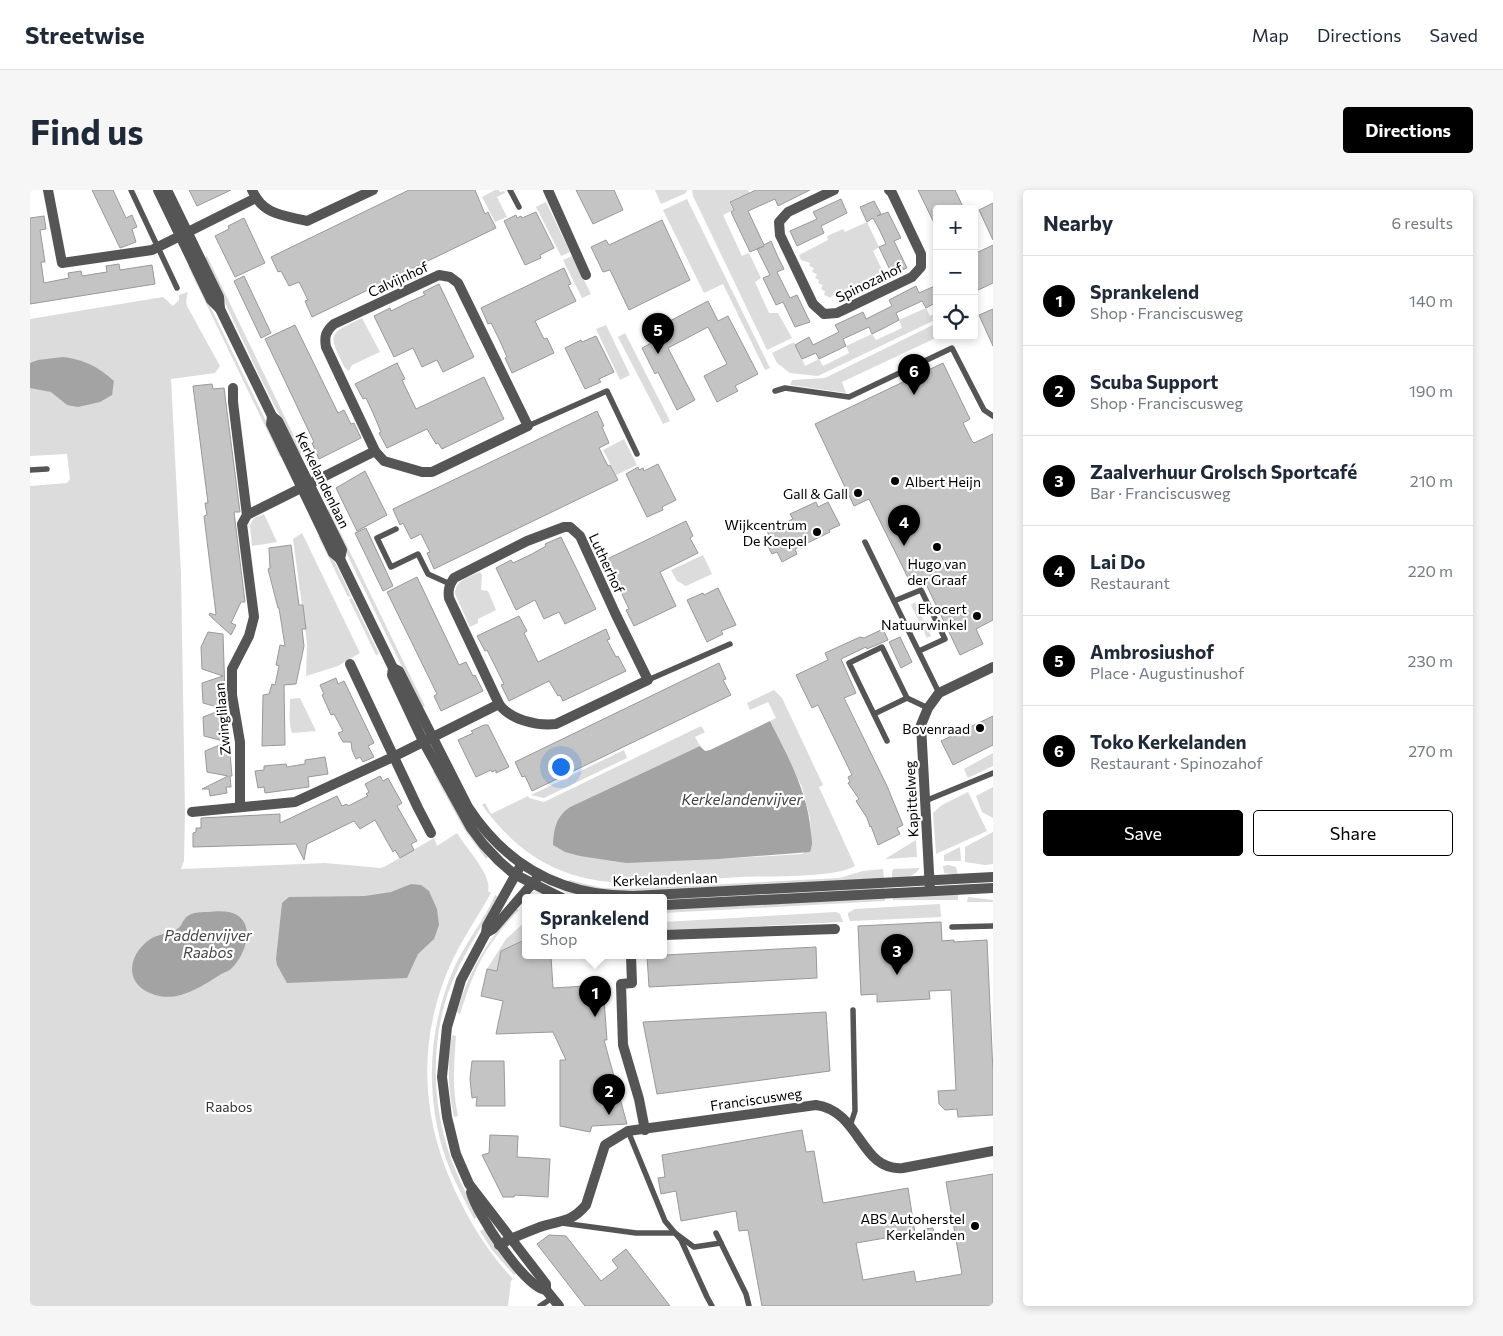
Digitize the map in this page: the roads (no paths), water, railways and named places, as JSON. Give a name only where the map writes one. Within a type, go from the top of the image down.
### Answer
[{"type":"street","points":[[48,190],[62,263],[152,250],[254,194],[261,206],[268,210],[307,221],[373,190]]},
{"type":"street","name":"Kerkelandenlaan","points":[[158,190],[184,234]]},
{"type":"street","name":"Kerkelandenlaan","points":[[167,190],[211,300],[220,309],[272,416],[271,424],[305,486],[333,553],[340,559],[393,668],[392,676],[468,807],[480,826],[501,848],[522,865],[539,875],[563,885],[584,892],[600,894]]},
{"type":"street","points":[[548,190],[586,275]]},
{"type":"street","name":"Spinozahof","points":[[834,190],[788,212],[779,222],[780,235],[813,304],[824,314],[837,313],[846,309],[912,277],[921,268],[921,254],[893,191]]},
{"type":"street","name":"Calvijnhof","points":[[375,451],[326,347],[324,339],[326,332],[334,324],[439,274],[450,276],[458,283],[528,426]]},
{"type":"street","name":"Zwinglilaan","points":[[233,388],[246,515],[242,524],[254,617],[249,636],[232,669],[232,695],[240,742],[240,806]]},
{"type":"street","points":[[246,515],[375,451],[384,461],[422,472],[432,472],[528,426]]},
{"type":"street","name":"Lutherhof","points":[[450,584],[454,578],[527,541],[556,529],[570,527],[580,536],[648,680]]},
{"type":"street","points":[[450,584],[449,598],[498,704],[505,713],[545,725],[556,724],[648,680]]},
{"type":"street","points":[[350,664],[431,833]]},
{"type":"street","name":"Kapittelweg","points":[[930,891],[921,725],[928,708],[939,693],[993,667]]},
{"type":"street","points":[[192,812],[295,802],[393,757],[498,704]]},
{"type":"street","name":"Kerkelandenlaan","points":[[427,739],[471,828],[494,856],[516,875],[553,894]]},
{"type":"street","points":[[486,933],[486,926],[522,865]]},
{"type":"street","points":[[539,875],[493,929],[486,933],[468,964],[455,994],[447,1027],[443,1061],[443,1091],[456,1154],[472,1187],[546,1284],[549,1294],[559,1306]]},
{"type":"street","name":"Kerkelandenlaan","points":[[653,894],[993,876]]},
{"type":"street","name":"Kerkelandenlaan","points":[[667,905],[993,888]]},
{"type":"street","points":[[667,935],[835,929]]},
{"type":"street","points":[[632,959],[632,983],[621,984],[623,1045],[645,1130]]},
{"type":"street","name":"Franciscusweg","points":[[499,1245],[510,1238],[540,1227],[561,1223],[580,1212],[586,1205],[605,1145],[628,1131],[816,1105],[824,1106],[838,1113],[876,1160],[892,1168],[903,1168],[993,1151]]},
{"type":"street","points":[[472,1187],[471,1194],[486,1225],[499,1245],[540,1290],[549,1294]]},
{"type":"lane","points":[[131,190],[177,288]]},
{"type":"lane","points":[[510,190],[519,207]]},
{"type":"lane","points":[[775,391],[787,389],[849,397],[952,348],[984,410],[993,416]]},
{"type":"lane","points":[[528,426],[607,391],[637,454]]},
{"type":"lane","points":[[30,470],[47,469]]},
{"type":"lane","points":[[396,529],[377,538],[391,567],[418,554],[428,574],[450,584]]},
{"type":"lane","points":[[866,542],[939,693]]},
{"type":"lane","points":[[894,601],[921,590],[945,639],[919,651]]},
{"type":"lane","points":[[648,680],[730,644]]},
{"type":"lane","points":[[887,740],[849,663],[882,648],[907,698],[928,708]]},
{"type":"lane","points":[[874,714],[907,698]]},
{"type":"lane","points":[[925,801],[993,773]]},
{"type":"lane","points":[[952,927],[993,926]]},
{"type":"lane","points":[[850,1126],[855,1111],[853,1010]]},
{"type":"lane","points":[[628,1131],[665,1221],[681,1240],[706,1297],[712,1306]]},
{"type":"lane","points":[[561,1223],[636,1233],[675,1232],[694,1247],[721,1243]]},
{"type":"lane","points":[[716,1233],[746,1294],[749,1306]]},
{"type":"lane","points":[[540,1306],[549,1294]]},
{"type":"water","points":[[63,357],[84,362],[108,376],[114,381],[112,395],[100,402],[78,407],[67,405],[51,392],[30,388],[30,363],[38,360]]},
{"type":"water","name":"Kerkelandenvijver","points":[[770,721],[796,775],[806,803],[812,841],[810,852],[720,859],[626,863],[580,856],[565,852],[553,845],[557,823],[570,807],[700,746],[705,751],[710,750]]},
{"type":"water","points":[[411,884],[421,885],[429,891],[437,909],[439,925],[434,939],[418,954],[407,978],[287,983],[277,965],[276,959],[282,903],[289,897],[365,896],[391,892]]},
{"type":"water","name":"Paddenvijver Raabos","points":[[223,911],[234,913],[243,920],[247,934],[244,950],[231,969],[188,993],[172,997],[155,995],[145,991],[138,985],[132,970],[133,962],[141,947],[149,940],[174,931],[191,914]]},
{"type":"place","name":"Ambrosiushof","points":[[658,354]]},
{"type":"place","name":"Toko Kerkelanden","points":[[914,395]]},
{"type":"place","name":"Albert Heijn","points":[[895,481]]},
{"type":"place","name":"Gall & Gall","points":[[858,493]]},
{"type":"place","name":"Wijkcentrum De Koepel","points":[[817,532]]},
{"type":"place","name":"Lai Do","points":[[904,546]]},
{"type":"place","name":"Hugo van der Graaf","points":[[937,547]]},
{"type":"place","name":"Ekocert Natuurwinkel","points":[[977,616]]},
{"type":"place","name":"Bovenraad","points":[[980,728]]},
{"type":"place","name":"Zaalverhuur Grolsch Sportcafé","points":[[897,975]]},
{"type":"place","name":"Sprankelend","points":[[595,1017]]},
{"type":"place","name":"Scuba Support","points":[[609,1115]]},
{"type":"place","name":"ABS Autoherstel Kerkelanden","points":[[975,1226]]},
{"type":"park label","name":"Raabos","points":[[229,1106]]}]
